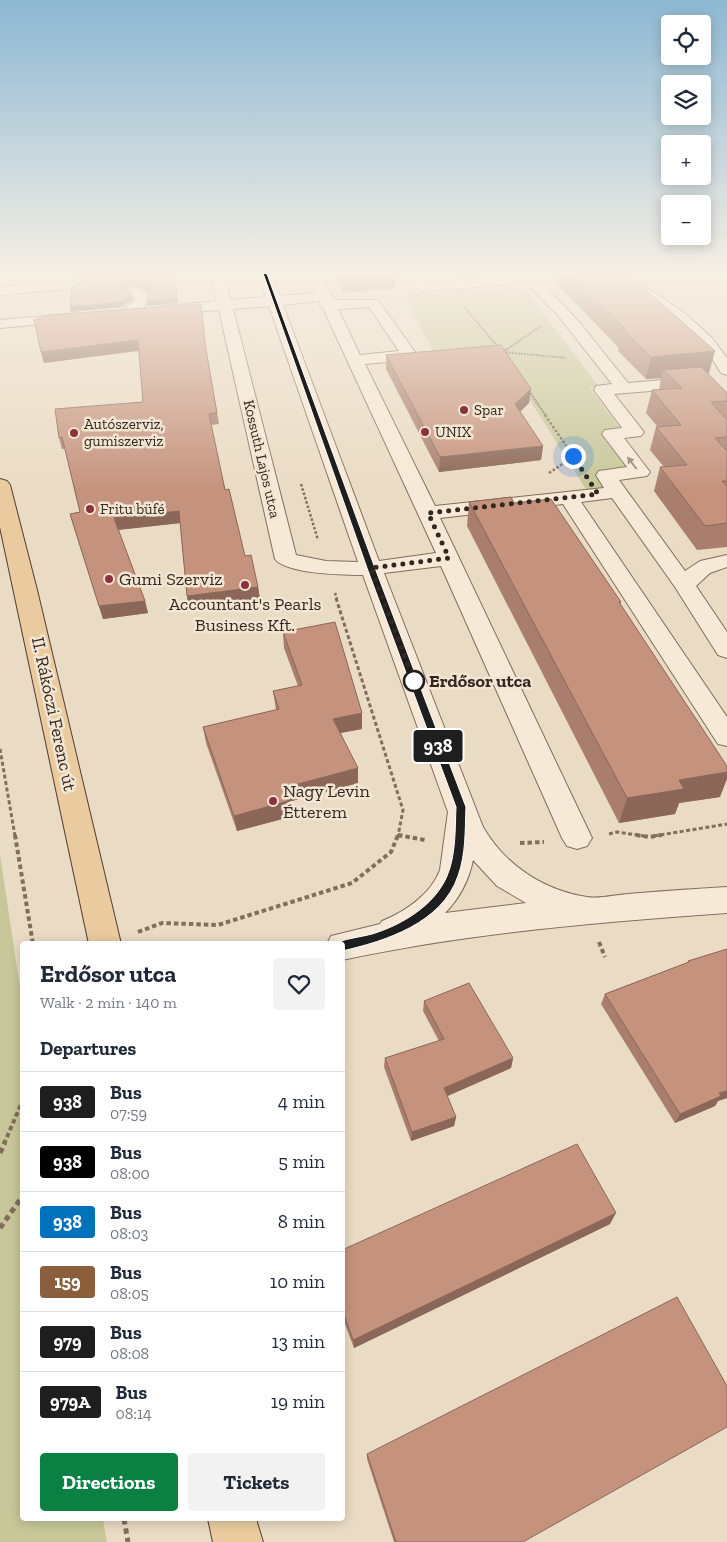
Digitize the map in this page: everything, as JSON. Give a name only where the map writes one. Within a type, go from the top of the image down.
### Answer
[{"type":"main road","name":"II. Rákóczi Ferenc út","points":[[0,485],[26,590],[105,941]]},
{"type":"main road","points":[[233,1521],[238,1542]]},
{"type":"street","name":"Kossuth Lajos utca","points":[[236,346],[286,559],[305,566],[328,570],[371,568],[449,558]]},
{"type":"street","points":[[291,346],[371,568],[461,807],[466,826],[476,845],[490,862],[508,878],[536,895],[587,910]]},
{"type":"street","points":[[349,346],[449,558],[576,838]]},
{"type":"street","points":[[356,360],[408,355],[402,346]]},
{"type":"street","points":[[590,346],[624,388]]},
{"type":"street","points":[[711,346],[727,370]]},
{"type":"street","points":[[727,379],[602,390],[635,432],[611,434],[640,472],[606,475],[608,493],[685,586],[727,650]]},
{"type":"street","points":[[428,513],[608,493]]},
{"type":"street","points":[[568,497],[727,737]]},
{"type":"street","points":[[685,586],[694,574],[704,566],[727,561]]},
{"type":"street","points":[[373,939],[400,929],[422,914],[440,896],[453,876],[459,847],[461,807]]},
{"type":"street","points":[[345,945],[373,939],[483,922],[587,910],[727,900]]},
{"type":"path","points":[[497,346],[508,360]]},
{"type":"path","points":[[502,352],[511,346]]},
{"type":"path","points":[[502,352],[602,361]]},
{"type":"path","points":[[524,384],[608,493]]},
{"type":"path","points":[[111,941],[162,923],[218,925],[352,883],[391,852],[398,834],[403,810],[328,570]]},
{"type":"path","points":[[0,749],[32,941]]},
{"type":"path","points":[[0,1153],[20,1107]]},
{"type":"path","points":[[0,1228],[20,1200]]},
{"type":"path","points":[[124,1521],[128,1542]]},
{"type":"green space","points":[[430,346],[568,346],[599,387],[590,388],[621,430],[631,469],[598,472],[609,489],[587,491],[501,354],[436,357]]},
{"type":"green space","points":[[0,855],[20,988],[20,1521],[103,1521],[107,1542],[0,1542]]},
{"type":"building","points":[[40,346],[90,346],[41,352]]},
{"type":"building","points":[[138,346],[206,346],[217,413],[209,414],[225,490],[229,489],[245,556],[251,555],[258,587],[187,596],[179,511],[114,518],[145,601],[99,606],[70,514],[80,512],[62,437],[59,438],[55,409],[143,402]]},
{"type":"building","name":"Spar","points":[[502,346],[531,389],[515,404],[543,446],[440,457],[386,355]]},
{"type":"building","points":[[640,346],[709,346],[715,351],[651,357]]},
{"type":"building","points":[[701,367],[727,393],[727,401],[711,402],[727,420],[727,437],[715,438],[727,451],[727,481],[722,481],[727,486],[727,523],[705,526],[660,467],[687,465],[656,427],[681,425],[652,390],[682,388],[663,370]]},
{"type":"building","points":[[511,497],[514,503],[551,499],[621,602],[619,602],[727,766],[727,772],[679,780],[684,789],[627,798],[469,502]]},
{"type":"building","points":[[335,622],[362,713],[333,719],[358,768],[283,788],[288,801],[234,816],[203,727],[279,709],[273,691],[302,685],[283,632]]},
{"type":"building","points":[[727,949],[727,1091],[719,1093],[721,1096],[680,1114],[605,994],[688,961]]},
{"type":"building","points":[[469,983],[513,1058],[444,1088],[456,1117],[412,1132],[385,1058],[444,1039],[424,1001]]},
{"type":"building","points":[[577,1144],[616,1213],[353,1340],[345,1317],[345,1249]]},
{"type":"building","points":[[677,1297],[727,1386],[727,1427],[523,1542],[396,1542],[367,1454]]},
{"type":"bus line","name":"938","points":[[292,346],[371,568],[461,807],[459,847],[453,876],[440,896],[422,914],[400,929],[373,939],[345,945]]},
{"type":"place","name":"Spar","points":[[464,410]]},
{"type":"place","name":"UNIX","points":[[425,432]]},
{"type":"place","name":"Autószerviz, gumiszerviz","points":[[74,433]]},
{"type":"place","name":"Fritu büfé","points":[[90,509]]},
{"type":"place","name":"Gumi Szerviz","points":[[109,579]]},
{"type":"place","name":"Accountant's Pearls Business Kft.","points":[[245,585]]},
{"type":"place","name":"Erdősor utca","points":[[414,681]]},
{"type":"place","name":"Nagy Levin Étterem","points":[[273,801]]},
{"type":"route","points":[[414,681],[371,568],[449,558],[428,513],[598,494],[573,456]]}]
